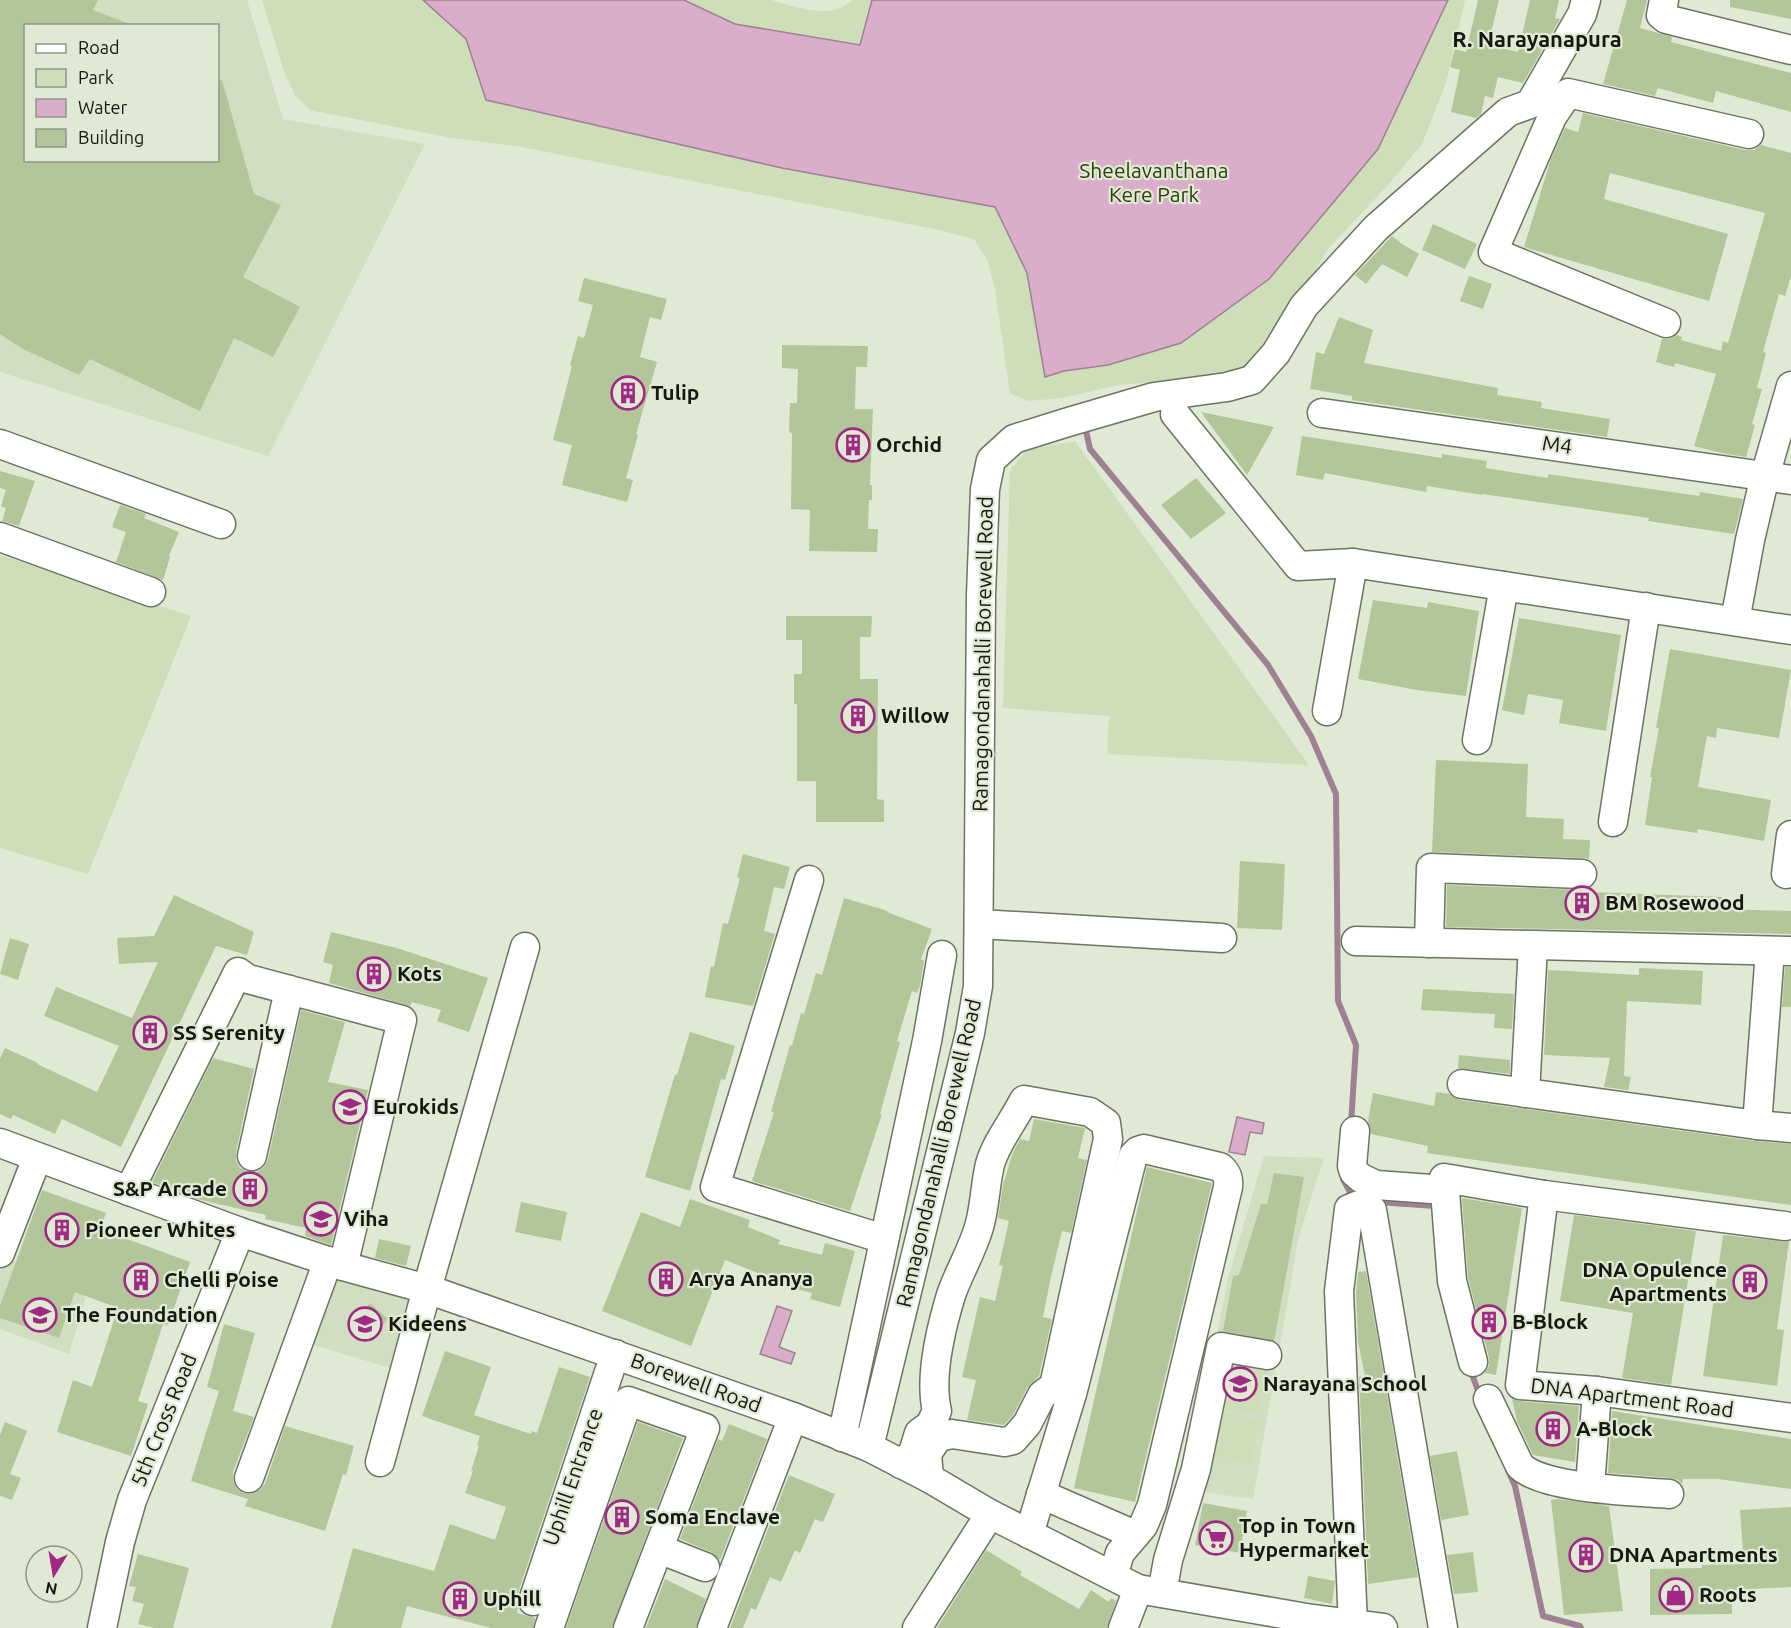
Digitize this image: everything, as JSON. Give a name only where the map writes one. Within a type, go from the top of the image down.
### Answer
[{"type":"street","points":[[1586,0],[1541,111],[1493,252],[1666,322]]},
{"type":"street","points":[[1664,0],[1661,15],[1665,19],[1791,50]]},
{"type":"street","points":[[1541,111],[1568,93],[1749,134]]},
{"type":"street","name":"Ramagondanahalli Borewell Road","points":[[869,1448],[970,1034],[978,986],[981,595],[985,489],[991,460],[1014,439],[1065,423],[1154,397],[1227,387],[1252,380],[1276,353],[1304,306],[1376,228],[1508,112],[1541,111]]},
{"type":"street","points":[[1735,621],[1750,540],[1778,478],[1791,386]]},
{"type":"street","name":"M4","points":[[1322,412],[1778,478]]},
{"type":"street","points":[[1175,414],[1298,566],[1353,563],[1791,630]]},
{"type":"street","points":[[0,444],[221,524]]},
{"type":"street","points":[[0,537],[151,592]]},
{"type":"street","points":[[1327,711],[1353,563]]},
{"type":"street","points":[[1477,740],[1504,586]]},
{"type":"street","points":[[1613,822],[1646,608]]},
{"type":"street","points":[[1786,874],[1791,835]]},
{"type":"street","points":[[1429,943],[1431,868],[1582,874]]},
{"type":"street","points":[[809,880],[715,1187],[884,1239]]},
{"type":"street","points":[[980,924],[1222,938]]},
{"type":"street","points":[[1356,941],[1780,951],[1757,1125]]},
{"type":"street","points":[[1526,1093],[1533,946]]},
{"type":"street","points":[[380,1462],[525,947]]},
{"type":"street","points":[[844,1426],[927,1041],[942,955]]},
{"type":"street","points":[[129,1191],[238,972],[248,979],[402,1020],[336,1263],[249,1478]]},
{"type":"street","points":[[252,1156],[289,990]]},
{"type":"street","points":[[1462,1084],[1791,1128]]},
{"type":"street","points":[[902,1464],[913,1453],[919,1433],[930,1425],[944,1423],[1004,1442],[1013,1440],[1027,1424],[1042,1395],[1054,1386],[1108,1139],[1106,1123],[1090,1112],[1024,1100],[1001,1138],[991,1164],[980,1226],[952,1293],[938,1353],[934,1383],[935,1400],[944,1423],[939,1437],[927,1454],[929,1478]]},
{"type":"street","points":[[1355,1131],[1352,1166],[1354,1172],[1368,1183],[1445,1190]]},
{"type":"street","name":"Borewell Road","points":[[0,1143],[240,1232],[427,1289],[793,1417],[844,1426],[869,1448],[929,1478],[990,1514],[1138,1586],[1311,1624],[1383,1628]]},
{"type":"street","points":[[1029,1534],[1072,1394],[1133,1156],[1144,1149],[1220,1167],[1225,1171],[1228,1187],[1152,1505],[1143,1526],[1120,1553],[1138,1586]]},
{"type":"street","points":[[0,1253],[38,1158]]},
{"type":"street","points":[[1473,1362],[1461,1324],[1452,1281],[1444,1178],[1544,1195],[1785,1226]]},
{"type":"street","name":"DNA Apartment Road","points":[[1544,1195],[1520,1385],[1597,1391],[1791,1418]]},
{"type":"street","points":[[1353,1626],[1339,1291],[1350,1209],[1359,1205],[1372,1210],[1443,1628]]},
{"type":"street","name":"5th Cross Road","points":[[102,1628],[120,1542],[132,1500],[240,1232]]},
{"type":"street","points":[[1123,1628],[1138,1586],[1168,1560],[1196,1469],[1221,1347],[1267,1355]]},
{"type":"street","name":"Uphill Entrance","points":[[533,1601],[615,1354]]},
{"type":"street","points":[[655,1410],[668,1372]]},
{"type":"street","points":[[1590,1487],[1597,1391]]},
{"type":"street","points":[[1488,1399],[1520,1466],[1527,1473],[1537,1478],[1590,1487],[1669,1494]]},
{"type":"street","points":[[549,1628],[628,1401],[705,1428],[628,1628]]},
{"type":"street","points":[[712,1628],[793,1417]]},
{"type":"street","points":[[1041,1494],[1135,1535]]},
{"type":"street","points":[[917,1628],[990,1514]]},
{"type":"street","points":[[659,1550],[705,1567]]},
{"type":"shaded area","points":[[0,0],[247,0],[283,119],[425,144],[268,456],[0,372]]},
{"type":"shaded area","name":"Narayana School","points":[[1264,1156],[1324,1158],[1299,1236],[1253,1499],[1187,1490],[1228,1278]]},
{"type":"shaded area","name":"The Foundation","points":[[5,1258],[88,1289],[69,1354],[0,1329],[0,1273]]},
{"type":"shaded area","name":"Kideens","points":[[330,1275],[422,1303],[400,1371],[310,1344]]},
{"type":"green space","name":"Sheelavanthana Kere Park","points":[[262,0],[771,0],[803,9],[824,11],[834,10],[853,0],[1465,0],[1446,83],[1422,144],[1388,185],[1327,250],[1290,315],[1246,370],[1187,379],[1118,385],[1062,398],[1028,401],[1010,393],[995,290],[988,261],[974,239],[939,230],[522,147],[447,137],[310,110],[295,95],[284,71]]},
{"type":"green space","points":[[1075,441],[1309,765],[1107,754],[1109,716],[1003,708],[1010,470],[1026,450]]},
{"type":"green space","points":[[0,555],[191,616],[88,874],[0,848]]},
{"type":"green space","points":[[1226,1365],[1266,1372],[1258,1413],[1219,1406]]},
{"type":"green space","points":[[1214,1411],[1259,1421],[1250,1463],[1205,1453]]},
{"type":"water","name":"Sheelavanthana Kere Park","points":[[423,0],[684,0],[735,24],[860,45],[872,0],[1448,0],[1378,149],[1269,279],[1181,343],[1108,365],[1064,371],[1045,377],[1027,273],[995,207],[782,168],[486,100],[466,39]]},
{"type":"water","points":[[1237,1117],[1264,1123],[1262,1134],[1250,1132],[1245,1155],[1229,1152]]},
{"type":"water","points":[[777,1306],[792,1311],[779,1347],[795,1353],[791,1364],[760,1354]]},
{"type":"building","points":[[0,0],[98,0],[93,10],[130,24],[24,24],[24,162],[219,162],[219,81],[222,80],[254,194],[281,205],[243,277],[300,307],[273,357],[234,338],[200,411],[90,359],[79,375],[23,349],[0,334]]},
{"type":"building","points":[[1478,0],[1499,0],[1488,45],[1518,52],[1530,0],[1559,0],[1555,18],[1560,19],[1523,83],[1498,77],[1493,98],[1485,96],[1481,114],[1476,118],[1451,112],[1460,70],[1450,67],[1455,49],[1466,52]]},
{"type":"building","points":[[1627,0],[1647,0],[1640,28],[1672,37],[1671,42],[1791,73],[1791,112],[1716,91],[1713,103],[1658,88],[1655,96],[1603,84]]},
{"type":"building","points":[[1730,0],[1791,0],[1791,19],[1730,7]]},
{"type":"building","points":[[1583,113],[1745,150],[1754,150],[1761,145],[1791,153],[1791,276],[1785,296],[1779,294],[1763,352],[1766,353],[1757,388],[1762,389],[1746,457],[1694,446],[1716,374],[1675,363],[1674,367],[1656,362],[1662,339],[1669,339],[1677,335],[1682,337],[1681,340],[1721,351],[1723,341],[1728,343],[1765,213],[1610,173],[1604,199],[1728,234],[1709,301],[1524,247],[1551,159],[1565,128],[1578,132]]},
{"type":"building","points":[[1433,224],[1477,244],[1465,269],[1422,250]]},
{"type":"building","points":[[1392,236],[1419,254],[1407,277],[1382,264],[1366,284],[1355,275]]},
{"type":"building","points":[[1469,276],[1492,284],[1483,309],[1460,301]]},
{"type":"building","name":"Tulip","points":[[584,278],[667,299],[661,320],[650,317],[640,357],[657,362],[626,478],[633,480],[627,502],[562,485],[572,445],[553,440],[578,336],[584,338],[593,305],[578,301]]},
{"type":"building","points":[[1339,317],[1373,330],[1364,363],[1498,388],[1497,395],[1542,402],[1541,408],[1610,419],[1607,437],[1352,400],[1352,396],[1310,389],[1316,352],[1324,354]]},
{"type":"building","name":"Orchid","points":[[782,345],[868,346],[867,367],[856,367],[855,409],[873,409],[870,485],[872,485],[872,500],[869,500],[868,529],[878,529],[877,552],[809,551],[810,510],[791,509],[790,403],[797,403],[798,369],[782,368]]},
{"type":"building","points":[[1201,412],[1274,427],[1247,475]]},
{"type":"building","points":[[1302,436],[1442,458],[1442,454],[1487,461],[1486,468],[1548,478],[1548,474],[1699,496],[1700,492],[1743,499],[1734,534],[1648,521],[1649,518],[1427,486],[1426,492],[1325,473],[1323,480],[1296,475]]},
{"type":"building","points":[[0,471],[35,481],[19,526],[2,521],[6,508],[1,506],[6,490],[0,488]]},
{"type":"building","points":[[1196,478],[1226,513],[1191,539],[1161,505]]},
{"type":"building","points":[[120,505],[146,514],[144,518],[179,532],[169,556],[163,580],[116,562],[126,532],[112,527]]},
{"type":"building","points":[[1373,600],[1427,608],[1428,602],[1479,611],[1466,696],[1358,679]]},
{"type":"building","name":"Willow","points":[[786,616],[872,616],[871,637],[860,637],[860,679],[878,679],[877,799],[884,800],[884,822],[816,822],[816,781],[797,781],[797,704],[794,704],[794,674],[802,674],[802,640],[786,640]]},
{"type":"building","points":[[1519,618],[1621,635],[1606,731],[1559,723],[1563,700],[1528,694],[1524,715],[1502,710]]},
{"type":"building","points":[[1670,649],[1791,670],[1779,738],[1717,728],[1716,738],[1707,736],[1698,787],[1771,800],[1764,841],[1698,829],[1697,833],[1645,825],[1652,777],[1650,777],[1659,728],[1656,728]]},
{"type":"building","points":[[1436,760],[1528,764],[1526,817],[1564,819],[1563,839],[1590,840],[1589,859],[1432,852]]},
{"type":"building","points":[[743,854],[790,867],[784,889],[774,887],[764,931],[775,934],[753,1006],[705,997],[723,923],[728,924],[740,878],[737,877]]},
{"type":"building","points":[[1240,861],[1285,864],[1282,930],[1237,928]]},
{"type":"building","name":"BM Rosewood","points":[[1447,885],[1589,889],[1589,892],[1722,897],[1722,909],[1791,911],[1791,934],[1446,927]]},
{"type":"building","points":[[174,895],[254,932],[247,955],[216,946],[121,1147],[62,1119],[55,1134],[13,1115],[11,1119],[0,1114],[0,1059],[5,1048],[97,1092],[119,1046],[44,1016],[56,987],[132,1018],[158,962],[119,964],[117,938],[154,936]]},
{"type":"building","points":[[844,898],[888,911],[932,929],[921,959],[924,961],[920,986],[917,993],[912,991],[897,1041],[900,1042],[880,1114],[882,1114],[850,1211],[752,1181],[774,1112],[771,1112],[790,1045],[792,1046],[801,1013],[804,1014],[816,973],[822,975]]},
{"type":"building","points":[[331,932],[397,948],[488,978],[469,1032],[437,1021],[441,1010],[412,1002],[410,1006],[329,983],[333,965],[323,962]]},
{"type":"building","points":[[10,938],[29,944],[18,980],[0,974]]},
{"type":"building","points":[[1785,967],[1791,967],[1791,1007],[1782,1007]]},
{"type":"building","points":[[1639,968],[1703,971],[1701,1005],[1627,1001],[1624,1076],[1631,1077],[1628,1090],[1604,1087],[1610,1058],[1544,1055],[1548,970],[1639,975]]},
{"type":"building","points":[[1423,989],[1514,994],[1512,1029],[1494,1028],[1495,1014],[1421,1010]]},
{"type":"building","points":[[301,1010],[345,1022],[328,1082],[368,1090],[331,1245],[305,1236],[306,1228],[265,1219],[266,1215],[197,1199],[152,1182],[213,1058],[254,1069],[236,1160],[240,1168],[249,1172],[257,1172],[264,1167],[268,1160]]},
{"type":"building","points":[[690,1032],[735,1046],[725,1080],[721,1079],[690,1191],[645,1177],[675,1074],[677,1075]]},
{"type":"building","points":[[1459,1055],[1510,1060],[1510,1074],[1458,1068]]},
{"type":"building","points":[[1436,1092],[1450,1094],[1460,1100],[1791,1144],[1791,1205],[1427,1153],[1428,1146],[1371,1134],[1368,1121],[1373,1093],[1434,1106]]},
{"type":"building","points":[[1034,1119],[1085,1128],[1078,1158],[1087,1160],[1071,1233],[1062,1231],[1043,1317],[1052,1319],[1039,1376],[1028,1387],[1013,1415],[1004,1425],[967,1420],[976,1380],[962,1377],[980,1297],[995,1301],[1003,1266],[999,1265],[1009,1221],[998,1218],[1003,1185],[1012,1155],[1020,1139],[1029,1141]]},
{"type":"building","points":[[1147,1167],[1212,1183],[1135,1502],[1074,1488]]},
{"type":"building","points":[[1274,1173],[1304,1177],[1274,1341],[1223,1331],[1233,1276],[1239,1275],[1261,1204],[1267,1204]]},
{"type":"building","points":[[42,1190],[106,1213],[100,1229],[190,1262],[168,1325],[163,1324],[138,1401],[148,1404],[131,1456],[57,1432],[73,1380],[92,1387],[118,1308],[75,1292],[59,1338],[0,1318],[0,1306]]},
{"type":"building","name":"B-Block","points":[[1462,1198],[1522,1208],[1496,1375],[1485,1373],[1489,1366],[1489,1358],[1468,1278]]},
{"type":"building","points":[[690,1199],[750,1220],[748,1227],[780,1240],[778,1244],[822,1255],[825,1243],[855,1251],[840,1307],[810,1299],[812,1293],[772,1283],[773,1279],[725,1260],[691,1346],[602,1311],[641,1212],[680,1227]]},
{"type":"building","points":[[521,1202],[567,1212],[561,1241],[515,1232]]},
{"type":"building","points":[[1574,1215],[1696,1231],[1671,1385],[1622,1378],[1633,1313],[1560,1301]]},
{"type":"building","name":"DNA Opulence Apartments","points":[[1723,1235],[1789,1242],[1777,1329],[1784,1330],[1777,1386],[1703,1376]]},
{"type":"building","points":[[379,1239],[411,1246],[406,1266],[375,1258]]},
{"type":"building","points":[[1366,1271],[1418,1577],[1368,1584],[1359,1377],[1365,1376],[1358,1342],[1356,1292],[1358,1272]]},
{"type":"building","points":[[370,1303],[388,1319],[369,1340],[352,1325]]},
{"type":"building","points":[[224,1324],[255,1333],[233,1411],[254,1417],[233,1472],[233,1481],[237,1489],[251,1494],[260,1490],[265,1484],[285,1426],[354,1446],[325,1531],[245,1506],[248,1499],[191,1481],[219,1391],[207,1387]]},
{"type":"building","points":[[445,1351],[491,1367],[474,1415],[531,1434],[532,1431],[537,1433],[559,1367],[590,1377],[517,1596],[517,1613],[535,1618],[533,1628],[491,1628],[407,1606],[401,1628],[331,1628],[353,1548],[434,1571],[450,1524],[495,1540],[506,1507],[465,1493],[473,1471],[471,1471],[480,1436],[422,1416]]},
{"type":"building","name":"A-Block","points":[[1512,1399],[1579,1406],[1575,1462],[1533,1455],[1517,1421]]},
{"type":"building","points":[[1612,1411],[1791,1439],[1791,1489],[1718,1479],[1683,1479],[1682,1484],[1670,1478],[1608,1473]]},
{"type":"building","points":[[5,1422],[27,1431],[10,1474],[21,1478],[12,1500],[0,1497],[0,1435]]},
{"type":"building","name":"Soma Enclave","points":[[638,1422],[683,1438],[612,1628],[566,1628]]},
{"type":"building","points":[[729,1424],[767,1439],[720,1560],[711,1552],[680,1539],[718,1439],[722,1441]]},
{"type":"building","points":[[1457,1451],[1469,1515],[1441,1520],[1430,1456]]},
{"type":"building","points":[[789,1475],[835,1494],[823,1522],[815,1519],[800,1553],[795,1550],[781,1582],[770,1577],[756,1610],[751,1608],[743,1628],[730,1628]]},
{"type":"building","name":"DNA Apartments","points":[[1551,1500],[1609,1506],[1623,1611],[1564,1615]]},
{"type":"building","points":[[1203,1503],[1247,1511],[1240,1553],[1195,1545]]},
{"type":"building","points":[[1791,1507],[1791,1587],[1732,1590],[1732,1614],[1650,1615],[1650,1569],[1744,1564],[1740,1510]]},
{"type":"building","points":[[986,1550],[1022,1572],[1020,1575],[1079,1609],[1091,1590],[1109,1602],[1111,1598],[1116,1601],[1107,1628],[937,1628]]},
{"type":"building","points":[[1473,1552],[1478,1592],[1454,1594],[1447,1555]]},
{"type":"building","points":[[138,1554],[189,1568],[173,1628],[154,1628],[138,1624],[144,1604],[132,1601],[136,1587],[129,1586]]},
{"type":"building","points":[[1308,1576],[1335,1581],[1332,1604],[1304,1598]]},
{"type":"building","points":[[665,1579],[706,1599],[696,1628],[646,1628]]},
{"type":"waterway","points":[[1086,431],[1090,449],[1268,665],[1311,736],[1336,794],[1338,1001],[1356,1045],[1351,1124]]},
{"type":"waterway","points":[[1343,1179],[1351,1194],[1356,1196]]},
{"type":"waterway","points":[[1377,1202],[1435,1206],[1436,1210]]},
{"type":"waterway","points":[[1470,1369],[1480,1396]]},
{"type":"waterway","points":[[1508,1470],[1515,1486],[1543,1616],[1581,1628]]},
{"type":"place","name":"Tulip","points":[[628,393]]},
{"type":"place","name":"Orchid","points":[[853,445]]},
{"type":"place","name":"Willow","points":[[858,716]]},
{"type":"place","name":"BM Rosewood","points":[[1582,903]]},
{"type":"place","name":"Kots","points":[[374,974]]},
{"type":"place","name":"SS Serenity","points":[[150,1033]]},
{"type":"place","name":"Eurokids","points":[[350,1107]]},
{"type":"place","name":"S&P Arcade","points":[[250,1189]]},
{"type":"place","name":"Viha","points":[[321,1219]]},
{"type":"place","name":"Pioneer Whites","points":[[62,1230]]},
{"type":"place","name":"Arya Ananya","points":[[666,1279]]},
{"type":"place","name":"Chelli Poise","points":[[141,1280]]},
{"type":"place","name":"DNA Opulence Apartments","points":[[1750,1282]]},
{"type":"place","name":"The Foundation","points":[[40,1315]]},
{"type":"place","name":"B-Block","points":[[1489,1322]]},
{"type":"place","name":"Kideens","points":[[365,1324]]},
{"type":"place","name":"Narayana School","points":[[1240,1384]]},
{"type":"place","name":"A-Block","points":[[1553,1429]]},
{"type":"place","name":"Soma Enclave","points":[[622,1517]]},
{"type":"place","name":"Top in Town Hypermarket","points":[[1216,1538]]},
{"type":"place","name":"DNA Apartments","points":[[1586,1555]]},
{"type":"place","name":"Roots","points":[[1676,1595]]},
{"type":"place","name":"Uphill","points":[[460,1599]]},
{"type":"district","name":"R. Narayanapura","points":[[1537,39]]}]
